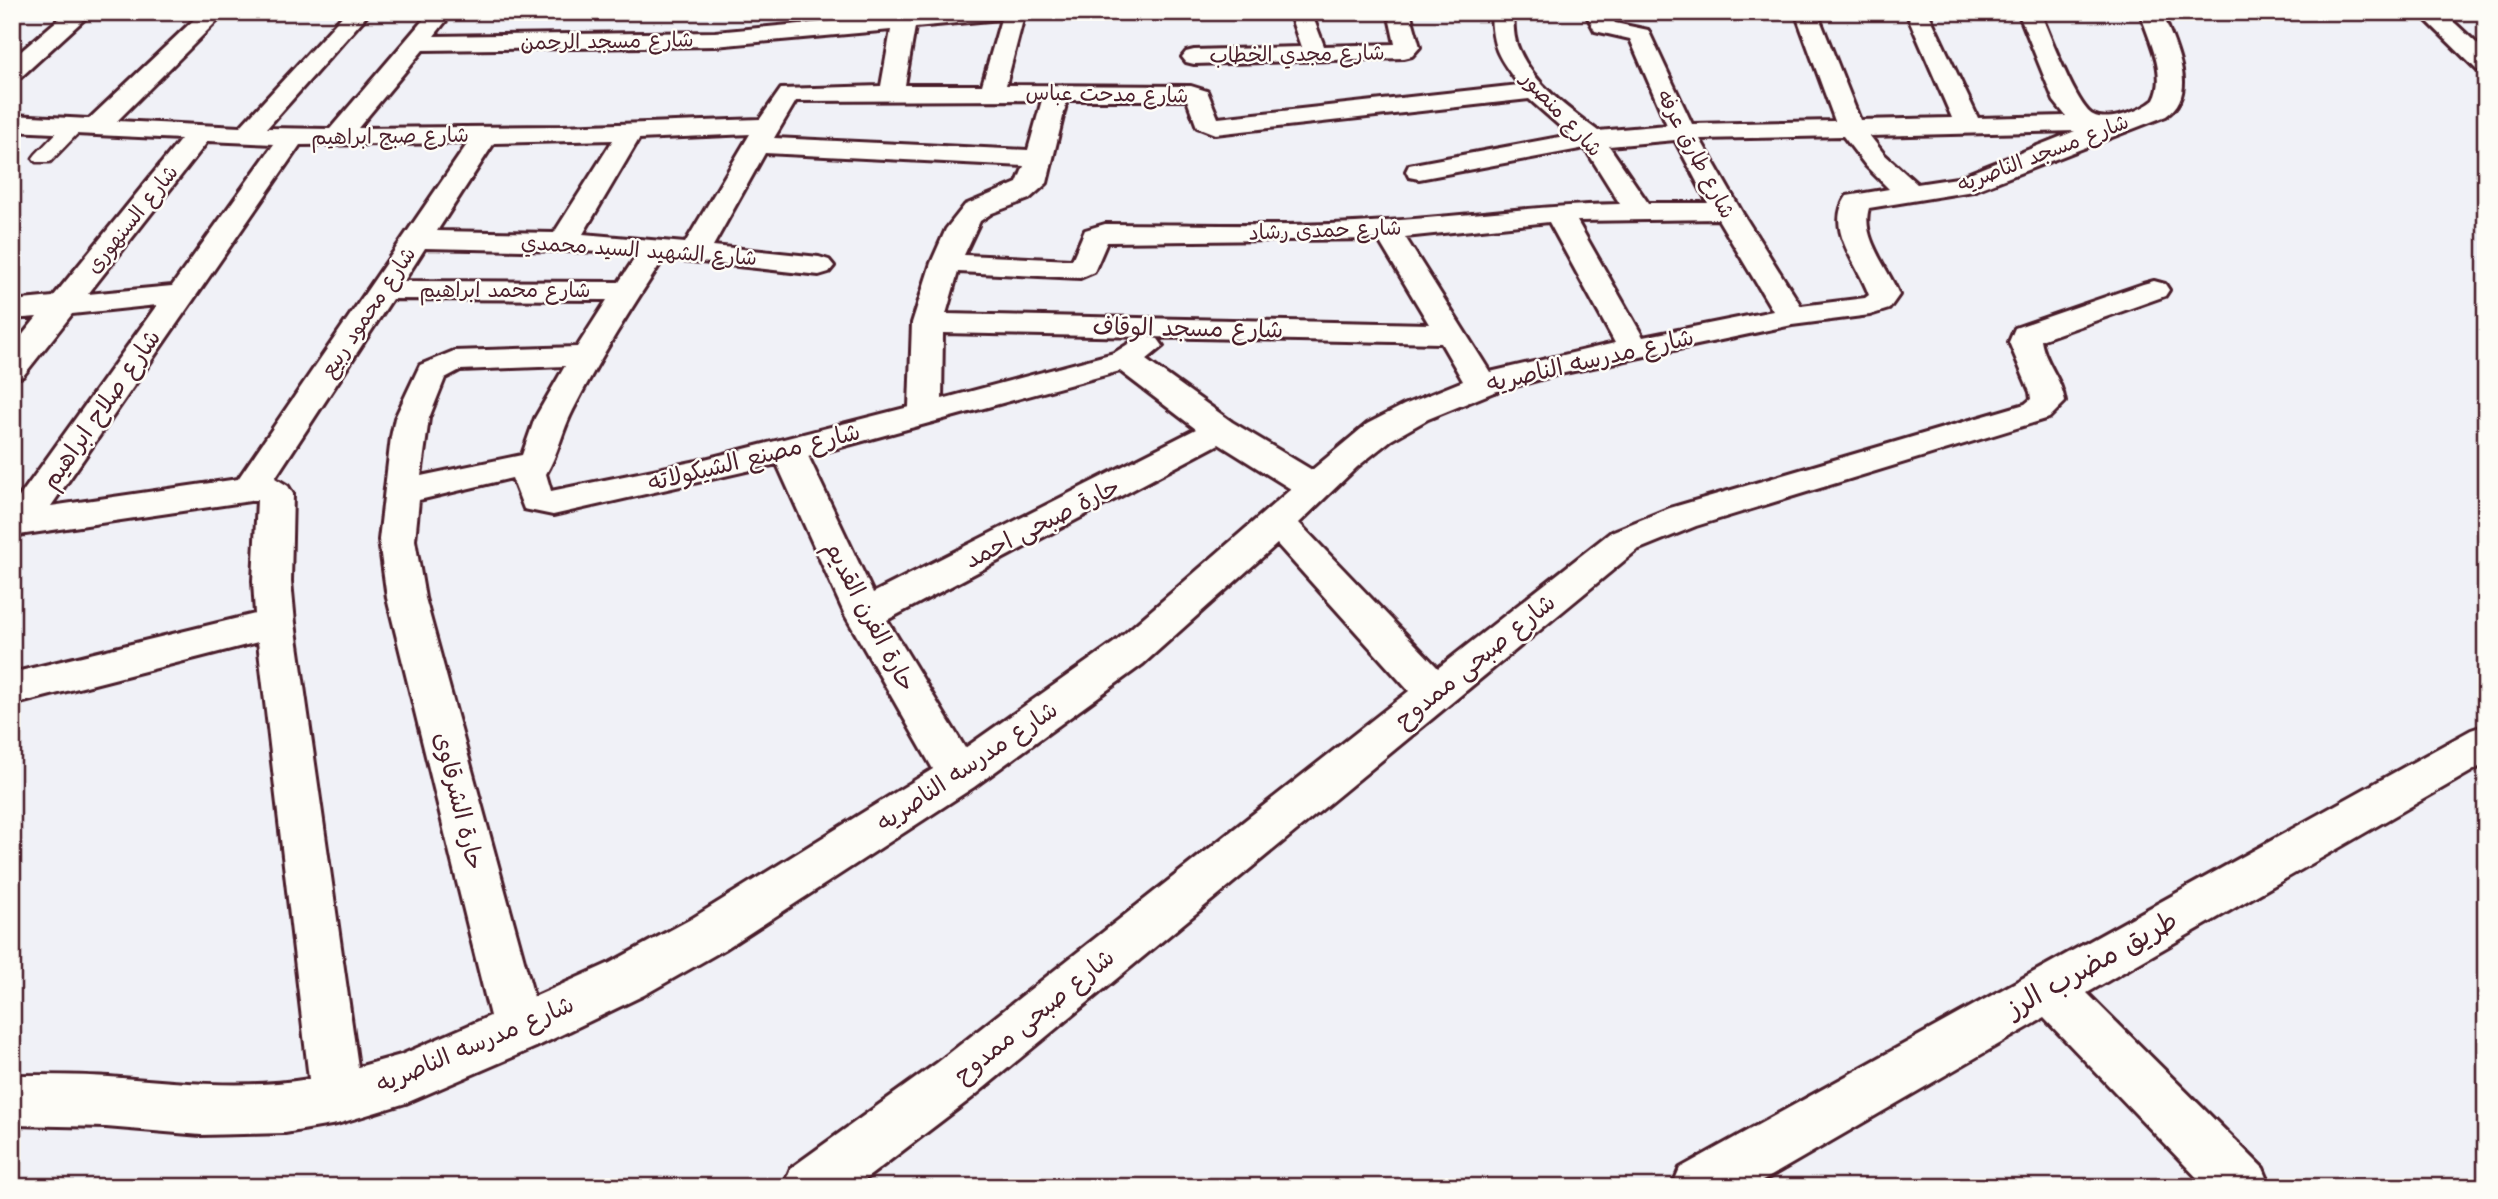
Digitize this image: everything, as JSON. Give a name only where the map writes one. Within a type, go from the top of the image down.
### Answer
[{"type":"street","points":[[12,72],[81,12]]},
{"type":"street","points":[[85,126],[215,12]]},
{"type":"street","points":[[247,135],[359,12]]},
{"type":"street","points":[[338,136],[442,12]]},
{"type":"street","name":"شارع مسجد الرحمن","points":[[415,43],[668,41],[804,22],[1004,12]]},
{"type":"street","points":[[992,92],[1014,12]]},
{"type":"street","points":[[1300,12],[1315,54]]},
{"type":"street","name":"شارع مجدي الخطاب","points":[[1194,57],[1399,52],[1408,47],[1399,12]]},
{"type":"street","name":"شارع منصور","points":[[1502,12],[1503,37],[1507,51],[1535,90],[1561,116],[1592,139],[1638,210]]},
{"type":"street","name":"شارع طارق عرفه","points":[[1596,12],[1600,25],[1604,28],[1633,31],[1640,35],[1659,84],[1724,211],[1792,316]]},
{"type":"street","points":[[1806,12],[1850,128],[1874,160],[1910,194]]},
{"type":"street","points":[[1917,12],[1969,127]]},
{"type":"street","points":[[2029,12],[2061,89],[2071,107],[2086,123]]},
{"type":"street","name":"شارع مسجد الناصريه","points":[[1870,306],[1878,303],[1884,295],[1862,253],[1856,235],[1855,204],[1863,200],[1974,182],[2165,105],[2170,95],[2172,73],[2151,12]]},
{"type":"street","points":[[2429,12],[2486,65]]},
{"type":"street","points":[[892,92],[901,19]]},
{"type":"street","name":"شارع مدحت عباس","points":[[762,135],[784,99],[802,93],[1197,94],[1206,122],[1215,126],[1535,90]]},
{"type":"street","points":[[926,411],[923,366],[928,323],[946,263],[963,221],[976,209],[1025,191],[1033,183],[1057,92]]},
{"type":"street","points":[[1419,171],[1592,139],[1684,132],[1969,127],[2124,121]]},
{"type":"street","name":"شارع صبح ابراهيم","points":[[12,123],[292,137],[631,131],[762,135]]},
{"type":"street","points":[[564,241],[631,131]]},
{"type":"street","name":"شارع السنهورى","points":[[12,369],[201,132]]},
{"type":"street","name":"شارع محمود ربيع","points":[[258,488],[382,290],[486,135]]},
{"type":"street","points":[[695,251],[762,135],[1039,159]]},
{"type":"street","name":"شارع صلاح ابراهيم","points":[[16,524],[183,294],[292,137]]},
{"type":"street","name":"شارع حمدى رشاد","points":[[946,263],[1080,269],[1084,266],[1096,236],[1105,233],[1327,233],[1387,230],[1558,212],[1724,211]]},
{"type":"street","points":[[1558,212],[1633,347]]},
{"type":"street","points":[[1387,230],[1482,385]]},
{"type":"street","name":"شارع الشهيد السيد محمدي","points":[[416,239],[564,241],[695,251],[819,266]]},
{"type":"street","points":[[403,492],[517,465],[522,466],[528,474],[542,451],[552,418],[585,356],[656,248]]},
{"type":"street","name":"شارع محمد ابراهيم","points":[[382,290],[627,291]]},
{"type":"street","name":"شارع صبحى ممدوح","points":[[810,1187],[955,1080],[1624,541],[1647,529],[2037,411],[2048,402],[2048,388],[2024,345],[2026,335],[2154,290]]},
{"type":"street","name":"شارع صلاح ابراهيم","points":[[12,310],[183,294]]},
{"type":"street","name":"شارع مدرسه الناصريه","points":[[12,1100],[106,1102],[201,1110],[285,1108],[337,1099],[406,1077],[518,1030],[627,979],[708,934],[959,775],[1129,653],[1278,523],[1345,459],[1380,432],[1416,412],[1482,385],[1550,366],[1792,316],[1870,306]]},
{"type":"street","name":"شارع مسجد الوقاف","points":[[928,323],[1449,334]]},
{"type":"street","name":"شارع مصنع الشيكولاته","points":[[528,474],[537,501],[553,503],[789,452],[926,411],[1125,360],[1179,327]]},
{"type":"street","name":"حارة الشرقاوى","points":[[518,1030],[402,572],[397,540],[412,418],[424,386],[435,369],[454,361],[585,356]]},
{"type":"street","points":[[1125,360],[1220,430],[1316,488]]},
{"type":"street","name":"حارة صبحى احمد","points":[[864,615],[1220,430]]},
{"type":"street","name":"حارة الفرن القديم","points":[[789,452],[864,615],[959,775]]},
{"type":"street","points":[[16,524],[258,488],[275,494],[272,581],[275,623],[337,1099]]},
{"type":"street","points":[[1278,523],[1436,693]]},
{"type":"street","points":[[12,689],[275,623]]},
{"type":"street","name":"طريق مضرب الرز","points":[[1699,1187],[2486,742]]},
{"type":"street","points":[[2049,989],[2244,1187]]},
{"type":"lane","points":[[43,158],[85,126]]}]
